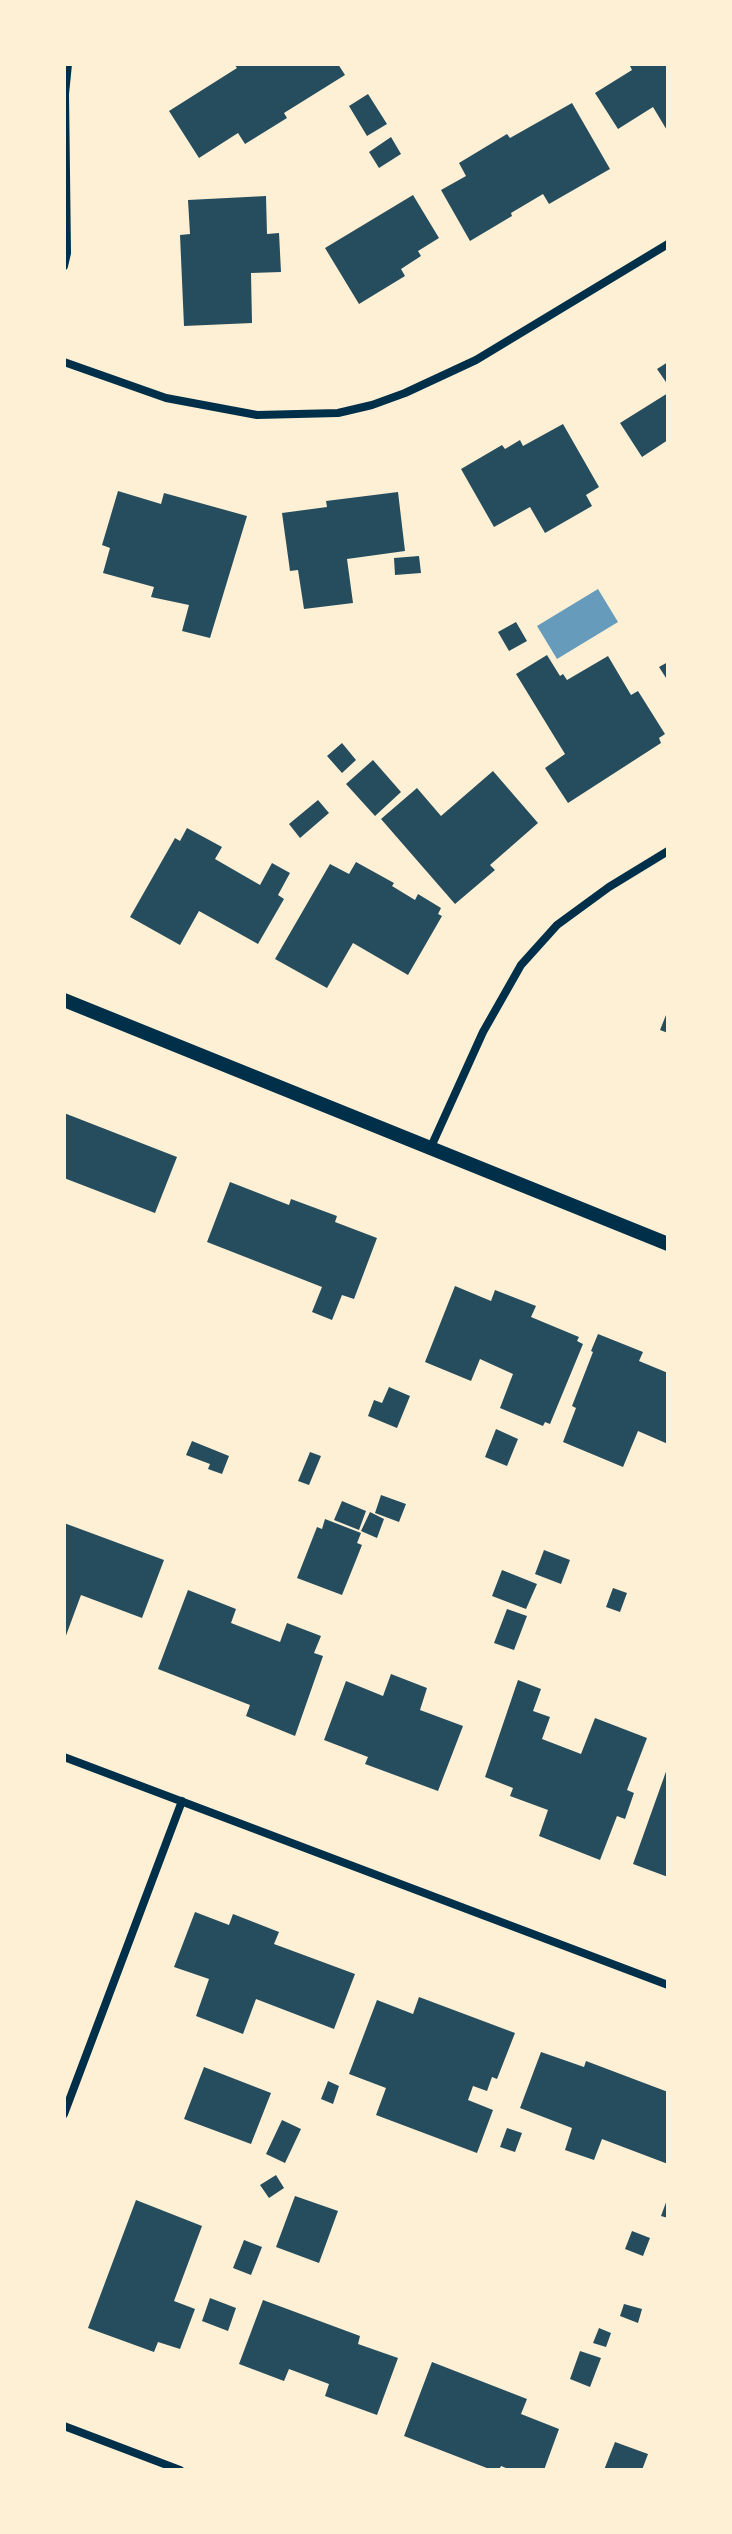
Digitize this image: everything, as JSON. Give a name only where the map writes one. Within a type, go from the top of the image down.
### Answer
[{"type":"street","points":[[64,266],[67,253],[65,94],[68,64]]},
{"type":"street","points":[[64,362],[166,398],[257,415],[338,413],[405,393],[476,360],[668,244]]},
{"type":"street","points":[[430,1149],[483,1032],[521,965],[557,925],[609,887],[668,851]]},
{"type":"street","points":[[64,1000],[668,1244]]},
{"type":"street","points":[[64,1757],[668,1985]]},
{"type":"street","points":[[64,2114],[182,1801]]},
{"type":"street","points":[[64,2426],[180,2470]]},
{"type":"water","points":[[598,589],[618,622],[557,659],[537,626]]},
{"type":"building","points":[[234,64],[338,64],[345,75],[284,113],[287,118],[245,144],[238,133],[199,158],[169,111],[237,68]]},
{"type":"building","points":[[632,64],[668,64],[668,132],[653,107],[618,129],[595,93],[632,70]]},
{"type":"building","points":[[368,94],[387,124],[367,136],[349,106]]},
{"type":"building","points":[[572,103],[610,169],[549,204],[543,194],[470,241],[441,190],[466,176],[459,163],[507,134],[510,138]]},
{"type":"building","points":[[391,137],[401,154],[379,168],[369,152]]},
{"type":"building","points":[[413,195],[439,238],[418,251],[421,256],[401,269],[405,276],[359,304],[325,248]]},
{"type":"building","points":[[266,196],[267,234],[279,233],[281,272],[251,273],[252,323],[184,326],[180,235],[190,234],[188,200]]},
{"type":"building","points":[[668,362],[668,385],[657,369]]},
{"type":"building","points":[[668,393],[668,440],[642,457],[620,423]]},
{"type":"building","points":[[563,424],[599,487],[586,495],[592,506],[545,533],[530,507],[494,527],[461,469],[502,445],[505,449],[520,440],[523,446]]},
{"type":"building","points":[[118,491],[161,504],[164,493],[247,516],[210,638],[182,631],[189,605],[151,597],[154,587],[103,573],[110,548],[102,545]]},
{"type":"building","points":[[398,492],[405,551],[347,559],[353,603],[304,609],[298,570],[290,571],[282,513],[327,507],[326,501]]},
{"type":"building","points":[[419,556],[421,573],[395,575],[394,558]]},
{"type":"building","points":[[516,622],[527,641],[509,651],[498,632]]},
{"type":"building","points":[[547,655],[560,676],[563,674],[567,680],[608,656],[631,695],[638,691],[665,734],[659,738],[661,743],[568,803],[545,768],[565,754],[516,674]]},
{"type":"building","points":[[668,662],[668,681],[659,667]]},
{"type":"building","points":[[342,743],[356,760],[342,773],[327,756]]},
{"type":"building","points":[[373,760],[401,792],[375,816],[346,784]]},
{"type":"building","points":[[493,771],[538,823],[490,865],[495,870],[455,904],[381,819],[417,788],[441,816]]},
{"type":"building","points":[[318,800],[329,813],[300,838],[289,824]]},
{"type":"building","points":[[187,828],[222,847],[215,859],[260,885],[272,863],[290,873],[278,895],[284,899],[258,944],[199,911],[180,945],[130,917],[175,838],[180,841]]},
{"type":"building","points":[[356,862],[394,883],[392,886],[415,900],[418,894],[441,908],[438,914],[442,916],[408,975],[353,943],[327,988],[275,959],[330,864],[349,874]]},
{"type":"building","points":[[668,1010],[668,1033],[660,1030]]},
{"type":"building","points":[[64,1113],[177,1157],[155,1213],[64,1178]]},
{"type":"building","points":[[230,1182],[289,1205],[291,1199],[337,1216],[335,1222],[377,1238],[354,1299],[342,1295],[332,1320],[312,1312],[322,1287],[207,1242]]},
{"type":"building","points":[[455,1286],[491,1301],[495,1290],[536,1306],[531,1317],[579,1337],[577,1341],[583,1344],[550,1424],[545,1422],[543,1426],[500,1408],[513,1374],[480,1359],[471,1381],[425,1362]]},
{"type":"building","points":[[598,1334],[643,1352],[639,1361],[668,1373],[668,1444],[638,1431],[623,1467],[563,1442],[576,1408],[572,1406]]},
{"type":"building","points":[[389,1387],[410,1396],[397,1428],[368,1416],[374,1400],[382,1403]]},
{"type":"building","points":[[496,1429],[518,1439],[507,1466],[485,1457]]},
{"type":"building","points":[[192,1441],[229,1456],[222,1474],[208,1469],[210,1464],[186,1455]]},
{"type":"building","points":[[310,1452],[321,1456],[309,1485],[298,1481]]},
{"type":"building","points":[[381,1495],[406,1504],[399,1522],[375,1513]]},
{"type":"building","points":[[342,1501],[366,1511],[359,1530],[334,1520]]},
{"type":"building","points":[[370,1512],[384,1519],[377,1538],[361,1531]]},
{"type":"building","points":[[325,1519],[361,1533],[357,1543],[362,1545],[342,1595],[297,1578],[317,1527],[322,1529]]},
{"type":"building","points":[[64,1523],[164,1560],[142,1618],[81,1595],[64,1641]]},
{"type":"building","points":[[544,1550],[570,1560],[561,1584],[535,1574]]},
{"type":"building","points":[[502,1570],[537,1584],[526,1609],[492,1596]]},
{"type":"building","points":[[613,1588],[627,1593],[620,1612],[606,1607]]},
{"type":"building","points":[[188,1590],[236,1609],[231,1623],[280,1642],[287,1623],[321,1636],[314,1653],[323,1656],[295,1736],[246,1716],[250,1705],[158,1669]]},
{"type":"building","points":[[507,1609],[527,1616],[514,1650],[494,1643]]},
{"type":"building","points":[[391,1674],[427,1688],[420,1710],[463,1726],[438,1791],[365,1764],[368,1757],[324,1740],[346,1681],[383,1696]]},
{"type":"building","points":[[518,1680],[541,1689],[533,1711],[550,1717],[542,1739],[581,1754],[595,1718],[647,1738],[627,1790],[634,1793],[625,1819],[617,1816],[600,1860],[539,1836],[548,1810],[510,1796],[513,1788],[485,1777]]},
{"type":"building","points":[[668,1766],[668,1877],[633,1864]]},
{"type":"building","points":[[195,1912],[229,1925],[233,1914],[279,1932],[274,1944],[355,1974],[334,2029],[256,1999],[243,2034],[196,2016],[209,1979],[174,1967]]},
{"type":"building","points":[[419,1997],[515,2033],[497,2079],[492,2077],[487,2091],[473,2086],[468,2100],[493,2110],[477,2153],[376,2115],[386,2088],[349,2074],[377,2000],[413,2014]]},
{"type":"building","points":[[541,2052],[584,2067],[586,2061],[668,2092],[668,2164],[602,2139],[594,2160],[565,2150],[572,2128],[520,2108]]},
{"type":"building","points":[[204,2067],[271,2093],[251,2144],[184,2119]]},
{"type":"building","points":[[328,2081],[339,2086],[333,2104],[321,2099]]},
{"type":"building","points":[[282,2120],[301,2129],[285,2163],[266,2154]]},
{"type":"building","points":[[507,2128],[522,2133],[515,2152],[500,2147]]},
{"type":"building","points":[[276,2175],[284,2188],[269,2198],[260,2185]]},
{"type":"building","points":[[295,2196],[338,2211],[319,2263],[276,2247]]},
{"type":"building","points":[[668,2197],[668,2218],[661,2216]]},
{"type":"building","points":[[136,2200],[202,2226],[174,2301],[195,2309],[180,2349],[158,2342],[154,2352],[88,2328]]},
{"type":"building","points":[[632,2231],[650,2238],[643,2256],[625,2249]]},
{"type":"building","points":[[244,2240],[262,2247],[251,2275],[233,2268]]},
{"type":"building","points":[[210,2298],[236,2308],[228,2331],[202,2321]]},
{"type":"building","points":[[263,2300],[360,2336],[358,2344],[398,2358],[377,2415],[325,2396],[329,2384],[289,2369],[284,2381],[239,2364]]},
{"type":"building","points":[[624,2304],[642,2309],[638,2323],[620,2316]]},
{"type":"building","points":[[599,2328],[611,2333],[606,2347],[593,2343]]},
{"type":"building","points":[[580,2351],[601,2358],[590,2387],[570,2379]]},
{"type":"building","points":[[432,2362],[527,2399],[521,2414],[559,2429],[544,2470],[511,2470],[501,2466],[499,2470],[492,2470],[404,2436]]},
{"type":"building","points":[[615,2442],[648,2454],[642,2470],[604,2470]]}]
